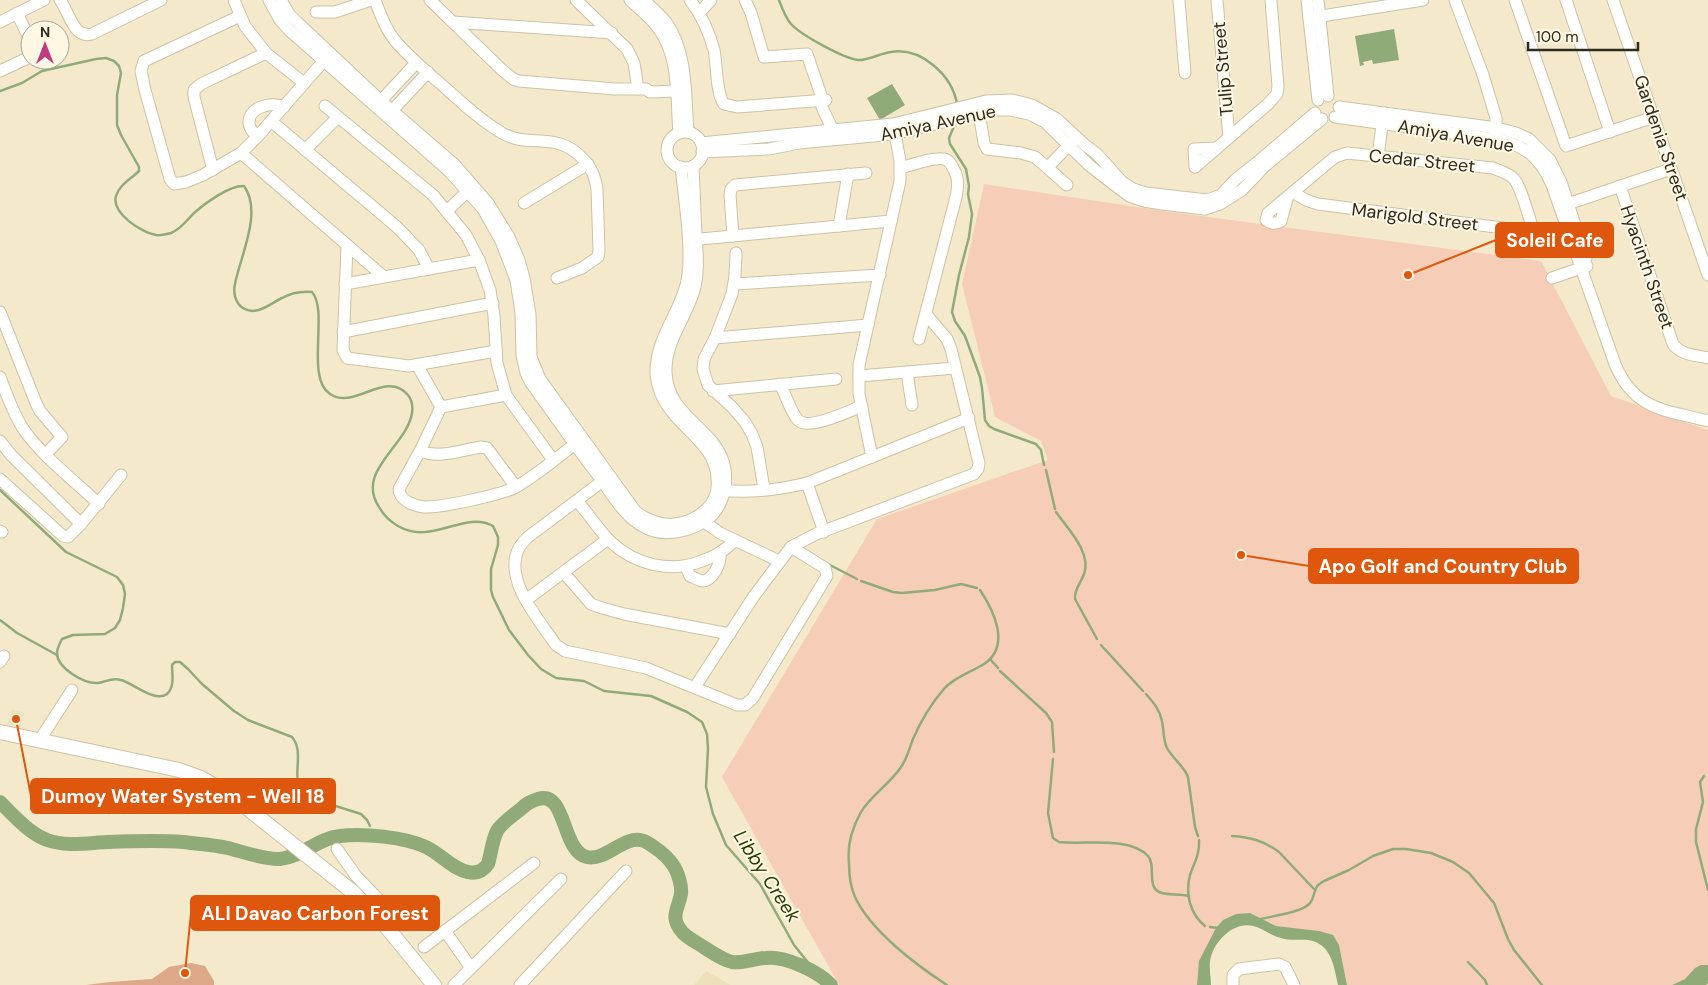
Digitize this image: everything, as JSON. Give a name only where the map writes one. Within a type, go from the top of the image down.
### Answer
[{"type":"main road","points":[[0,732],[164,767],[201,778],[232,796],[354,893],[384,924],[434,985]]},
{"type":"street","points":[[0,22],[44,0]]},
{"type":"street","points":[[60,0],[78,33],[84,36],[92,34],[162,0]]},
{"type":"street","points":[[234,0],[245,26],[266,53],[304,83]]},
{"type":"street","points":[[269,0],[280,20],[326,57],[449,171],[471,188],[492,223],[511,263],[516,280],[521,313],[522,355],[526,373],[606,479],[626,513],[648,529],[667,532],[680,532],[690,529],[700,520],[710,517],[720,503],[725,469],[720,454],[710,440],[679,409],[673,400],[666,381],[666,359],[669,347],[695,286],[698,260],[692,240],[687,166]]},
{"type":"street","points":[[280,0],[326,57]]},
{"type":"street","points":[[316,12],[335,12],[371,0]]},
{"type":"street","points":[[375,0],[387,30],[416,63],[462,103],[504,134],[516,138],[558,143],[577,152],[588,164],[596,179],[598,257],[582,268],[557,278]]},
{"type":"street","points":[[430,0],[500,69],[513,79],[519,81],[642,89],[650,86],[676,88]]},
{"type":"street","points":[[576,0],[612,33],[632,55],[642,89]]},
{"type":"street","points":[[630,0],[652,21],[664,37],[671,53],[684,133]]},
{"type":"street","points":[[644,0],[666,23],[680,50],[683,69],[684,133]]},
{"type":"street","points":[[690,0],[705,26],[714,49],[722,106],[736,107],[822,98]]},
{"type":"street","points":[[699,14],[711,0]]},
{"type":"street","points":[[745,0],[751,13],[764,57],[807,54],[826,115],[830,119],[834,136]]},
{"type":"street","points":[[1179,0],[1186,73]]},
{"type":"street","name":"Tulip Street","points":[[1217,0],[1229,138]]},
{"type":"street","points":[[1217,148],[1272,101],[1277,94],[1278,80],[1271,0]]},
{"type":"street","points":[[1307,0],[1314,17],[1323,98]]},
{"type":"street","points":[[1314,17],[1318,0]]},
{"type":"street","points":[[1314,17],[1423,0]]},
{"type":"street","points":[[1455,0],[1483,75],[1496,118],[1496,133]]},
{"type":"street","points":[[1515,0],[1566,146],[1654,117]]},
{"type":"street","points":[[1566,0],[1610,132]]},
{"type":"street","name":"Gardenia Street","points":[[1613,0],[1708,275]]},
{"type":"street","points":[[17,14],[20,20]]},
{"type":"street","points":[[240,16],[144,61],[142,66],[145,90],[172,183],[178,184],[213,170],[240,153],[284,107],[326,57]]},
{"type":"street","points":[[585,31],[593,16]]},
{"type":"street","points":[[453,22],[612,33]]},
{"type":"street","points":[[471,39],[477,24]]},
{"type":"street","points":[[213,170],[194,97],[194,90],[201,84],[266,53]]},
{"type":"street","points":[[0,71],[20,62]]},
{"type":"street","points":[[378,104],[416,63]]},
{"type":"street","points":[[389,114],[428,72]]},
{"type":"street","points":[[1323,98],[1336,101],[1337,112],[1327,120],[1318,116],[1314,106],[1323,98]]},
{"type":"street","points":[[257,137],[250,127],[252,114],[270,104],[278,104],[284,107]]},
{"type":"street","points":[[325,106],[433,195],[466,235],[486,277],[493,303],[499,374],[506,395],[553,460]]},
{"type":"street","points":[[978,108],[984,143],[987,149],[1035,157],[1067,185]]},
{"type":"street","name":"Amiya Avenue","points":[[702,148],[769,149],[834,136],[894,129],[978,108],[1002,109],[1029,114],[1073,141],[1090,166],[1120,184],[1129,196],[1144,201],[1195,209],[1213,203],[1225,202],[1242,190],[1258,167],[1318,116]]},
{"type":"street","name":"Amiya Avenue","points":[[1337,112],[1496,133],[1516,133],[1529,139],[1544,153],[1558,174],[1564,205],[1615,364],[1627,387],[1645,403],[1708,421]]},
{"type":"street","points":[[305,150],[338,117]]},
{"type":"street","points":[[1378,156],[1382,118]]},
{"type":"street","points":[[271,121],[404,234],[419,250],[429,269]]},
{"type":"street","points":[[872,457],[858,376],[860,357],[900,181],[901,168],[894,129]]},
{"type":"street","points":[[684,133],[696,136],[702,148],[699,160],[687,166],[671,161],[667,151],[670,140],[684,133]]},
{"type":"street","points":[[1048,167],[1073,141]]},
{"type":"street","points":[[240,153],[384,277]]},
{"type":"street","name":"Cedar Street","points":[[1290,196],[1341,154],[1354,153],[1493,168],[1505,172],[1514,178],[1534,232]]},
{"type":"street","points":[[901,168],[937,159],[945,159],[951,164],[958,182],[956,197],[920,340]]},
{"type":"street","points":[[524,203],[588,164]]},
{"type":"street","points":[[1564,205],[1671,169]]},
{"type":"street","points":[[733,236],[730,185],[866,173]]},
{"type":"street","points":[[839,226],[848,174]]},
{"type":"street","name":"Hyacinth Street","points":[[1620,186],[1671,339],[1676,348],[1684,353],[1708,358]]},
{"type":"street","points":[[447,211],[471,188]]},
{"type":"street","name":"Marigold Street","points":[[1290,196],[1318,204],[1534,232],[1574,234]]},
{"type":"street","points":[[692,240],[891,221]]},
{"type":"street","points":[[347,245],[343,332],[343,350],[347,358],[400,366],[417,365],[496,351]]},
{"type":"street","points":[[736,253],[734,284],[730,301],[704,359],[703,369],[708,385],[732,407],[745,422],[752,434],[757,447],[764,489]]},
{"type":"street","points":[[346,284],[479,260]]},
{"type":"street","points":[[1552,278],[1585,267]]},
{"type":"street","name":"Amiya Avenue","points":[[1585,267],[1621,362],[1633,383],[1642,392],[1656,400],[1708,414]]},
{"type":"street","points":[[734,284],[880,275]]},
{"type":"street","points":[[343,332],[493,303]]},
{"type":"street","points":[[0,313],[36,403],[44,416],[62,437],[46,454]]},
{"type":"street","points":[[695,687],[779,561],[791,547],[799,542],[976,472],[979,463],[969,418],[947,339],[926,314]]},
{"type":"street","points":[[715,338],[868,325]]},
{"type":"street","points":[[417,365],[441,408]]},
{"type":"street","points":[[858,376],[955,368]]},
{"type":"street","points":[[907,372],[912,405]]},
{"type":"street","points":[[0,377],[20,423],[36,444],[99,504]]},
{"type":"street","points":[[713,391],[836,380]]},
{"type":"street","points":[[780,384],[798,420],[803,426],[862,406]]},
{"type":"street","points":[[441,408],[506,395]]},
{"type":"street","points":[[441,408],[420,451],[400,484],[399,492],[402,498],[419,506],[434,506],[493,495],[516,487],[579,442]]},
{"type":"street","points":[[721,490],[764,489],[807,483],[969,418]]},
{"type":"street","points":[[0,441],[11,455],[81,524]]},
{"type":"street","points":[[420,451],[437,455],[481,447],[487,448],[516,487]]},
{"type":"street","points":[[0,479],[64,536],[68,537],[99,504],[122,475]]},
{"type":"street","points":[[606,479],[528,537],[518,549],[515,566],[518,587],[556,645],[565,652],[646,668],[737,705],[745,705],[752,698],[827,576],[825,568],[791,547]]},
{"type":"street","points":[[807,483],[824,532]]},
{"type":"street","points":[[577,500],[608,539],[642,562],[668,567],[686,567],[720,554],[735,540]]},
{"type":"street","points":[[700,520],[735,540],[779,561]]},
{"type":"street","points":[[526,600],[608,539]]},
{"type":"street","points":[[686,567],[690,576],[705,580],[710,577],[720,562],[720,554]]},
{"type":"street","points":[[564,573],[591,604],[599,608],[730,634]]},
{"type":"street","points":[[39,741],[72,690]]},
{"type":"street","points":[[337,849],[352,871],[384,906],[388,914],[384,924]]},
{"type":"street","points":[[424,947],[534,863]]},
{"type":"street","points":[[520,985],[626,871]]},
{"type":"street","points":[[454,985],[560,879]]},
{"type":"street","points":[[445,931],[470,968]]},
{"type":"street","points":[[1232,985],[1233,975],[1240,969],[1275,964],[1285,967],[1294,985]]},
{"type":"shaded area","points":[[1394,29],[1399,60],[1373,64],[1372,60],[1363,62],[1364,65],[1360,66],[1355,36]]},
{"type":"shaded area","points":[[892,84],[905,105],[880,120],[867,98]]},
{"type":"shaded area","points":[[984,184],[1163,211],[1541,261],[1611,396],[1708,430],[1708,985],[1682,985],[1680,981],[1672,985],[1347,985],[1339,945],[1297,929],[1276,926],[1250,913],[1223,920],[1197,985],[839,985],[722,777],[877,519],[1048,460],[1041,441],[995,417],[962,284]]},
{"type":"shaded area","points":[[12,709],[24,713],[20,728],[7,724]]},
{"type":"shaded area","points":[[1250,913],[1276,926],[1319,931],[1333,935],[1339,945],[1347,985],[1338,985],[1330,956],[1316,942],[1284,939],[1257,927],[1245,925],[1231,930],[1219,941],[1215,948],[1210,962],[1211,985],[1197,985],[1199,961],[1216,928],[1223,920],[1236,914]]},
{"type":"shaded area","points":[[191,963],[205,966],[214,981],[214,985],[86,985],[152,979],[169,967]]},
{"type":"shaded area","points":[[1701,965],[1708,965],[1708,983],[1706,985],[1672,985],[1685,979],[1695,968]]},
{"type":"shaded area","points":[[706,971],[731,985],[694,985]]},
{"type":"waterway","points":[[779,0],[787,18],[796,29],[833,51],[858,60],[891,52],[913,54],[924,59],[942,73],[954,93],[957,104]]},
{"type":"waterway","name":"Libby Creek","points":[[0,91],[22,83],[42,71],[96,59],[106,58],[114,61],[119,66],[121,73],[117,95],[117,125],[139,167],[139,171],[118,192],[116,202],[118,209],[129,221],[150,233],[156,235],[171,233],[181,227],[194,213],[211,200],[232,188],[244,186],[249,197],[251,221],[234,287],[238,303],[243,308],[253,311],[289,295],[300,292],[312,292],[317,301],[319,374],[323,386],[330,394],[349,398],[388,386],[402,389],[412,403],[412,413],[408,425],[378,470],[373,482],[373,494],[381,510],[395,524],[411,531],[435,531],[471,522],[482,522],[493,526],[498,537],[498,545],[491,569],[493,597],[509,630],[541,669],[556,678],[584,681],[604,691],[651,696],[687,712],[702,722],[707,734],[708,748],[706,787],[713,814],[726,845],[760,884],[794,945],[818,975]]},
{"type":"waterway","points":[[955,124],[949,138],[950,144],[966,169],[972,214],[969,237],[952,312],[955,321],[965,336],[980,377],[985,420],[994,429],[1036,444],[1041,450],[1044,465]]},
{"type":"waterway","points":[[1046,470],[1055,509]]},
{"type":"waterway","points":[[0,490],[66,552],[117,577],[123,585],[125,594],[123,608],[120,620],[115,628],[105,634],[73,635],[62,639],[57,653],[58,659],[66,669],[79,678],[92,683],[118,679],[150,694],[162,696],[167,694],[171,688],[172,665],[175,662],[180,662],[202,684],[234,711],[248,720],[292,737],[298,751],[298,781],[304,796],[361,814],[370,826]]},
{"type":"waterway","points":[[1056,512],[1078,541],[1085,558],[1086,566],[1075,599],[1097,639]]},
{"type":"waterway","points":[[826,563],[857,579]]},
{"type":"waterway","points":[[861,581],[893,592],[902,593],[935,590],[961,584],[977,588]]},
{"type":"waterway","points":[[947,985],[895,946],[862,910],[851,885],[849,850],[853,830],[861,812],[870,800],[892,779],[903,764],[913,739],[934,701],[952,682],[984,664],[992,657],[997,648],[998,638],[995,618],[980,590]]},
{"type":"waterway","points":[[0,620],[17,633],[57,655]]},
{"type":"waterway","points":[[1101,645],[1143,691]]},
{"type":"waterway","points":[[990,659],[998,668]]},
{"type":"waterway","points":[[1000,671],[1046,713],[1052,722],[1054,752]]},
{"type":"waterway","points":[[1146,694],[1160,713],[1167,748],[1188,777],[1198,836]]},
{"type":"waterway","points":[[1053,759],[1048,813],[1053,838],[1059,842],[1118,844],[1140,850],[1150,860],[1152,865],[1152,882],[1157,891],[1165,894],[1189,896]]},
{"type":"waterway","points":[[1704,776],[1700,782],[1703,802],[1696,829],[1696,842],[1708,890]]},
{"type":"waterway","points":[[0,802],[34,833],[54,842],[77,844],[145,841],[183,842],[223,847],[261,857],[280,859],[296,855],[332,837],[349,835],[372,836],[396,838],[426,847],[457,868],[474,873],[482,870],[488,864],[495,835],[502,825],[529,802],[547,799],[554,803],[572,844],[587,857],[602,855],[622,844],[637,840],[648,843],[667,858],[676,871],[681,887],[675,918],[676,922],[683,933],[691,939],[725,960],[732,962],[774,958],[801,965],[831,985]]},
{"type":"waterway","points":[[371,830],[375,837]]},
{"type":"waterway","points":[[1232,836],[1257,840],[1273,848],[1314,889]]},
{"type":"waterway","points":[[1199,840],[1198,854],[1190,875],[1188,889],[1192,910],[1205,926]]},
{"type":"waterway","points":[[1261,919],[1295,911],[1307,906],[1312,901],[1318,885],[1373,856],[1393,849],[1431,853],[1453,862],[1469,873],[1494,903],[1514,950],[1542,985]]},
{"type":"waterway","points":[[1210,927],[1219,928]]},
{"type":"waterway","points":[[1468,962],[1485,980],[1487,985]]},
{"type":"place","name":"Soleil Cafe","points":[[1408,275]]},
{"type":"place","name":"Apo Golf and Country Club","points":[[1241,555]]},
{"type":"place","name":"Dumoy Water System - Well 18","points":[[16,719]]},
{"type":"place","name":"ALI Davao Carbon Forest","points":[[185,973]]}]
